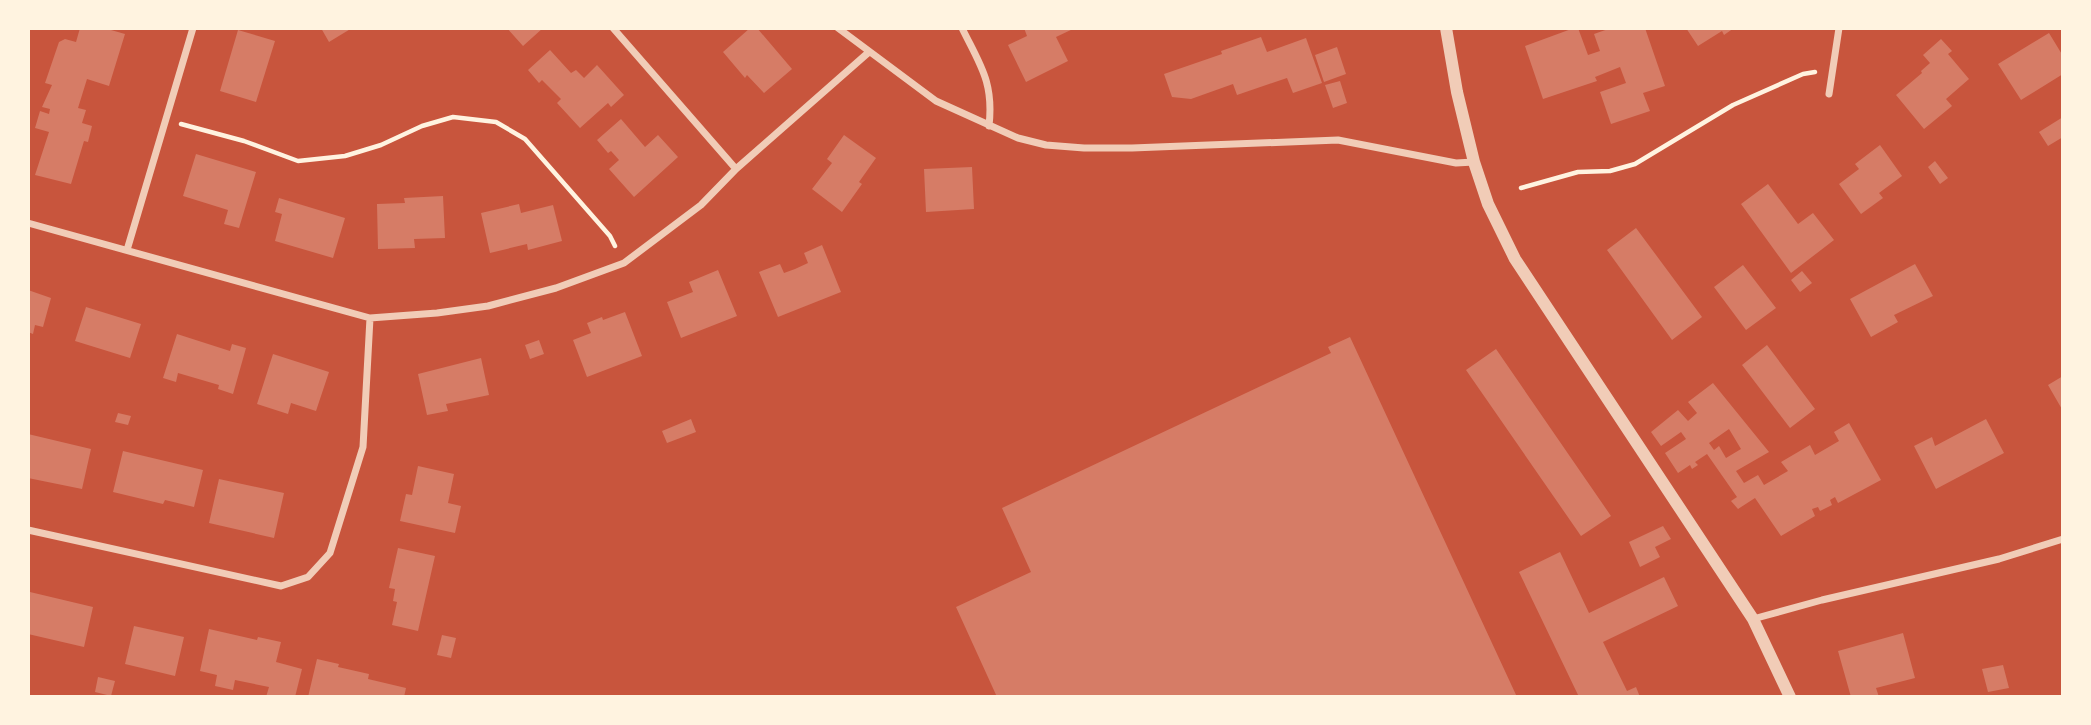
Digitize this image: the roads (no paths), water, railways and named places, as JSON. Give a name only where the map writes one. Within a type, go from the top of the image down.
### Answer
[{"type":"street","points":[[127,250],[193,28]]},
{"type":"street","points":[[613,28],[736,169]]},
{"type":"street","points":[[838,28],[936,101],[1018,138],[1046,145],[1084,148],[1338,140],[1456,163],[1474,162]]},
{"type":"street","points":[[962,28],[989,82],[989,126]]},
{"type":"street","points":[[1446,28],[1457,92],[1474,162],[1488,204],[1515,259],[1753,619],[1790,697]]},
{"type":"street","points":[[1829,94],[1839,28]]},
{"type":"street","points":[[28,223],[370,318],[488,306],[556,288],[624,263],[701,205],[736,169],[869,52]]},
{"type":"street","points":[[28,530],[281,586],[307,577],[330,553],[363,447],[370,318]]},
{"type":"street","points":[[1753,619],[1822,600],[1999,559],[2063,539]]}]
